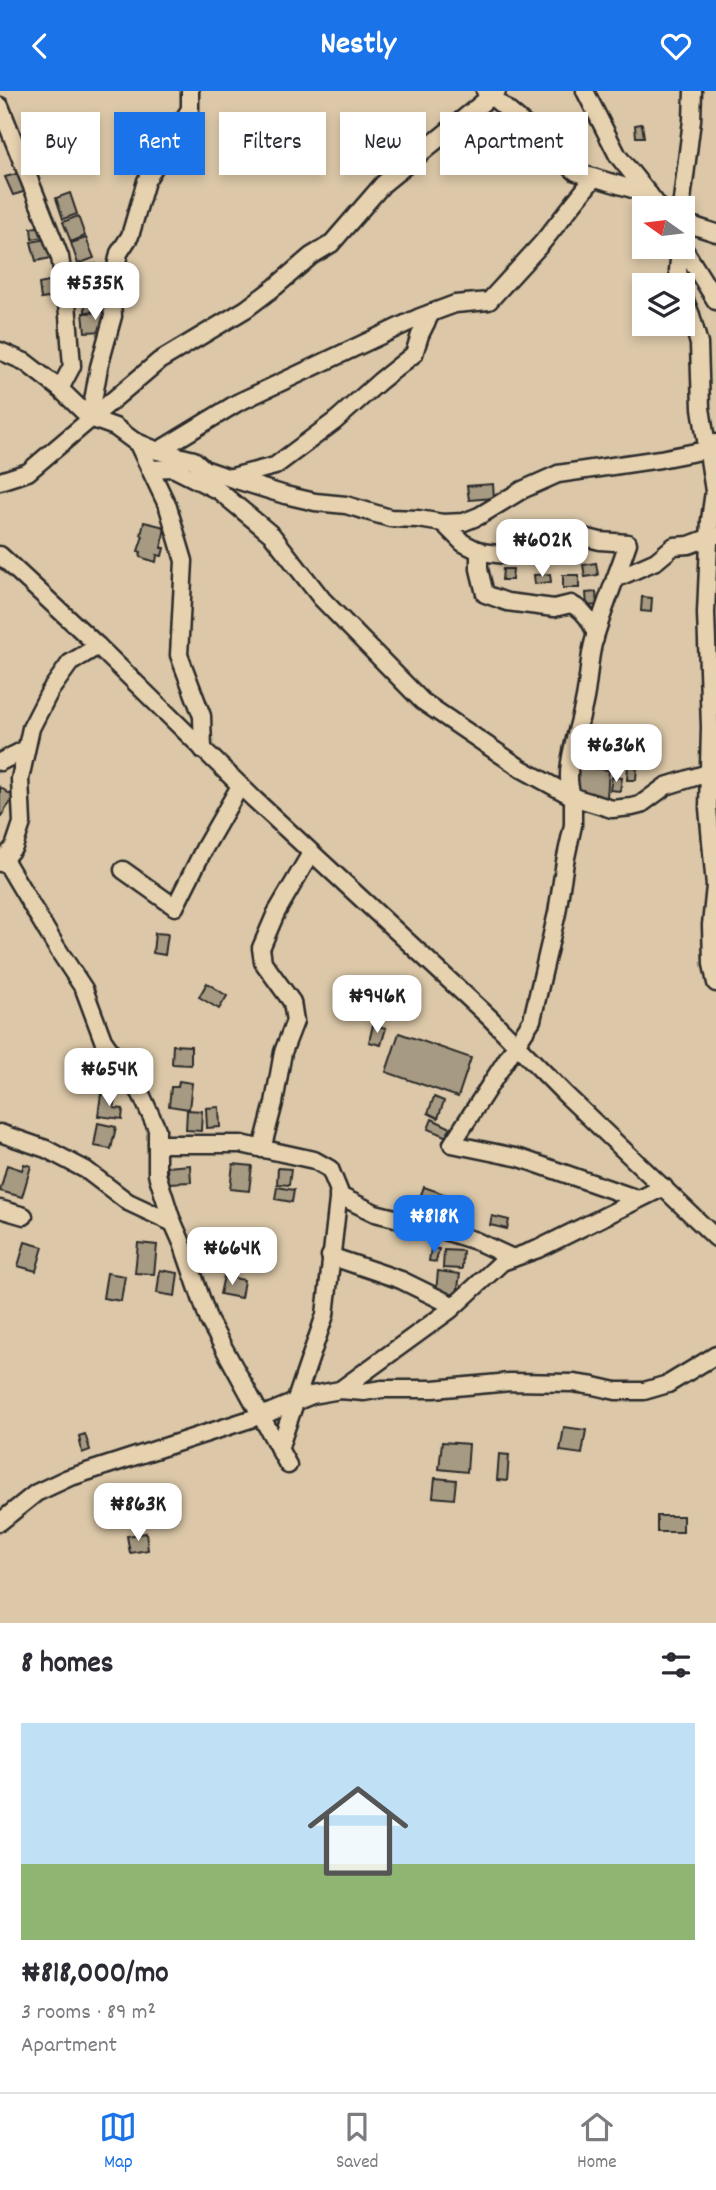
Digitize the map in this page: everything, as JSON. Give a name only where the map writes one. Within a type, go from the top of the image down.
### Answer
[{"type":"street","points":[[90,418],[99,367],[113,316],[111,291],[119,253],[130,236],[146,181],[190,109],[190,91]]},
{"type":"street","points":[[585,91],[618,156],[649,194]]},
{"type":"street","points":[[682,196],[693,91]]},
{"type":"street","points":[[0,481],[27,472],[159,361],[246,309],[331,244],[383,184],[491,93],[576,172],[649,194]]},
{"type":"street","points":[[0,106],[60,257],[72,366],[60,389]]},
{"type":"street","points":[[158,451],[237,403],[431,313],[455,304],[489,302],[542,243],[593,179]]},
{"type":"street","points":[[695,226],[716,233]]},
{"type":"street","points":[[689,259],[716,301]]},
{"type":"street","points":[[230,478],[275,466],[335,421],[414,354],[431,313]]},
{"type":"street","points":[[695,330],[699,344],[701,408],[711,446],[714,491],[706,613],[710,727],[708,808],[715,886],[711,925],[712,964],[716,983]]},
{"type":"street","points":[[0,351],[25,362],[60,389],[90,418],[115,427],[137,442],[158,451],[194,460],[204,469],[285,495],[314,502],[346,505],[390,519],[464,522],[480,516],[522,490],[558,474],[660,459],[711,446]]},
{"type":"street","points":[[137,442],[168,507],[184,561],[179,655],[202,716],[203,750]]},
{"type":"street","points":[[150,468],[173,468],[219,491],[272,535],[322,599],[422,701],[522,769],[573,797],[612,809],[632,807],[640,805],[666,786],[708,773]]},
{"type":"street","points":[[443,523],[463,544],[505,555],[580,536],[628,543],[589,662],[585,700],[569,770],[573,825],[549,953],[532,1020],[452,1144],[520,1158],[638,1199]]},
{"type":"street","points":[[615,579],[656,561],[674,546],[689,544],[713,535]]},
{"type":"street","points":[[479,550],[479,569],[485,594],[507,602],[554,608],[571,604],[588,618],[595,639]]},
{"type":"street","points":[[0,555],[664,1187],[709,1221],[716,1238]]},
{"type":"street","points":[[97,646],[70,663],[50,691],[31,728],[20,779],[22,823],[14,847],[2,861],[84,989],[103,1040],[141,1094],[157,1129],[157,1174],[209,1321],[288,1465]]},
{"type":"street","points":[[0,762],[26,749]]},
{"type":"street","points":[[123,870],[175,907],[240,786]]},
{"type":"street","points":[[262,1149],[283,1052],[295,1021],[292,1002],[263,962],[261,948],[276,913],[311,853]]},
{"type":"street","points":[[0,1133],[46,1149],[86,1170],[128,1202],[173,1223]]},
{"type":"street","points":[[157,1144],[241,1145],[314,1160],[330,1169],[338,1195],[325,1315],[279,1449]]},
{"type":"street","points":[[340,1389],[454,1306],[502,1262],[538,1249],[664,1187]]},
{"type":"street","points":[[338,1195],[375,1213],[477,1241],[513,1258]]},
{"type":"street","points":[[0,1209],[24,1216]]},
{"type":"street","points":[[330,1256],[401,1280],[454,1306]]},
{"type":"street","points":[[0,1522],[36,1493],[68,1478],[260,1416],[312,1395],[340,1389],[364,1392],[510,1383],[573,1383],[616,1391],[644,1391],[668,1384],[716,1355]]},
{"type":"building","points":[[642,124],[644,137],[636,137],[635,125]]},
{"type":"building","points":[[21,173],[25,175],[30,190],[13,195],[5,177]]},
{"type":"building","points":[[70,193],[77,214],[63,219],[56,198]]},
{"type":"building","points":[[78,216],[85,236],[71,242],[63,222]]},
{"type":"building","points":[[43,226],[44,237],[32,239],[31,228]]},
{"type":"building","points":[[86,238],[94,258],[78,264],[71,243]]},
{"type":"building","points":[[47,239],[51,258],[36,261],[31,242]]},
{"type":"building","points":[[96,264],[98,285],[83,287],[81,266]]},
{"type":"building","points":[[53,281],[55,297],[41,299],[39,284]]},
{"type":"building","points":[[84,289],[99,289],[100,311],[85,312]]},
{"type":"building","points":[[105,312],[106,331],[85,332],[83,313]]},
{"type":"building","points":[[493,484],[494,498],[469,500],[467,486]]},
{"type":"building","points":[[144,522],[165,527],[162,556],[157,555],[156,562],[140,557],[141,552],[138,551]]},
{"type":"building","points":[[596,563],[598,575],[585,577],[583,565]]},
{"type":"building","points":[[503,569],[513,569],[512,580],[502,580]]},
{"type":"building","points":[[550,574],[551,582],[535,584],[534,575]]},
{"type":"building","points":[[563,575],[579,575],[579,588],[563,588]]},
{"type":"building","points":[[596,592],[597,605],[587,606],[586,593]]},
{"type":"building","points":[[642,597],[652,598],[651,612],[641,611]]},
{"type":"building","points":[[628,766],[637,767],[636,780],[627,780]]},
{"type":"building","points":[[577,767],[609,770],[607,797],[575,794]]},
{"type":"building","points":[[612,777],[622,778],[620,791],[610,790]]},
{"type":"building","points":[[0,787],[14,797],[1,816],[0,815]]},
{"type":"building","points":[[155,933],[168,934],[165,955],[153,953]]},
{"type":"building","points":[[207,983],[227,996],[219,1009],[199,997]]},
{"type":"building","points":[[373,1025],[386,1028],[381,1045],[369,1042]]},
{"type":"building","points":[[399,1033],[471,1058],[458,1097],[386,1072]]},
{"type":"building","points":[[173,1045],[191,1046],[191,1065],[172,1064]]},
{"type":"building","points":[[179,1081],[192,1083],[189,1109],[169,1106],[171,1087],[178,1087]]},
{"type":"building","points":[[101,1094],[115,1096],[114,1108],[123,1109],[122,1119],[98,1116]]},
{"type":"building","points":[[434,1097],[444,1101],[438,1118],[428,1113]]},
{"type":"building","points":[[219,1107],[220,1127],[207,1128],[206,1108]]},
{"type":"building","points":[[187,1110],[202,1111],[201,1131],[186,1130]]},
{"type":"building","points":[[432,1119],[451,1128],[447,1137],[428,1129]]},
{"type":"building","points":[[98,1123],[116,1127],[111,1149],[94,1146]]},
{"type":"building","points":[[24,1164],[31,1166],[22,1197],[0,1191],[7,1165],[22,1170]]},
{"type":"building","points":[[233,1164],[252,1166],[249,1191],[230,1189]]},
{"type":"building","points":[[190,1165],[191,1182],[168,1183],[167,1167]]},
{"type":"building","points":[[278,1168],[291,1169],[289,1185],[277,1184]]},
{"type":"building","points":[[277,1187],[294,1190],[292,1202],[275,1199]]},
{"type":"building","points":[[424,1187],[447,1195],[438,1218],[415,1210]]},
{"type":"building","points":[[492,1216],[509,1220],[507,1229],[490,1225]]},
{"type":"building","points":[[25,1242],[43,1247],[36,1271],[18,1266]]},
{"type":"building","points":[[138,1243],[157,1245],[154,1274],[135,1273]]},
{"type":"building","points":[[199,1243],[217,1245],[214,1268],[196,1266]]},
{"type":"building","points":[[431,1248],[439,1249],[436,1262],[429,1261]]},
{"type":"building","points":[[444,1250],[463,1251],[462,1269],[443,1268]]},
{"type":"building","points":[[160,1270],[178,1273],[175,1296],[157,1293]]},
{"type":"building","points":[[438,1271],[460,1274],[457,1295],[436,1292]]},
{"type":"building","points":[[107,1273],[125,1276],[121,1301],[103,1298]]},
{"type":"building","points":[[224,1276],[244,1280],[241,1298],[220,1294]]},
{"type":"building","points":[[564,1427],[586,1430],[582,1454],[560,1451]]},
{"type":"building","points":[[85,1434],[90,1450],[82,1453],[79,1436]]},
{"type":"building","points":[[442,1442],[469,1444],[467,1472],[439,1469]]},
{"type":"building","points":[[499,1454],[509,1455],[507,1481],[497,1480]]},
{"type":"building","points":[[435,1478],[456,1480],[454,1499],[433,1497]]},
{"type":"building","points":[[657,1516],[683,1516],[683,1532],[657,1532]]},
{"type":"building","points":[[146,1533],[148,1550],[130,1553],[127,1536]]}]
